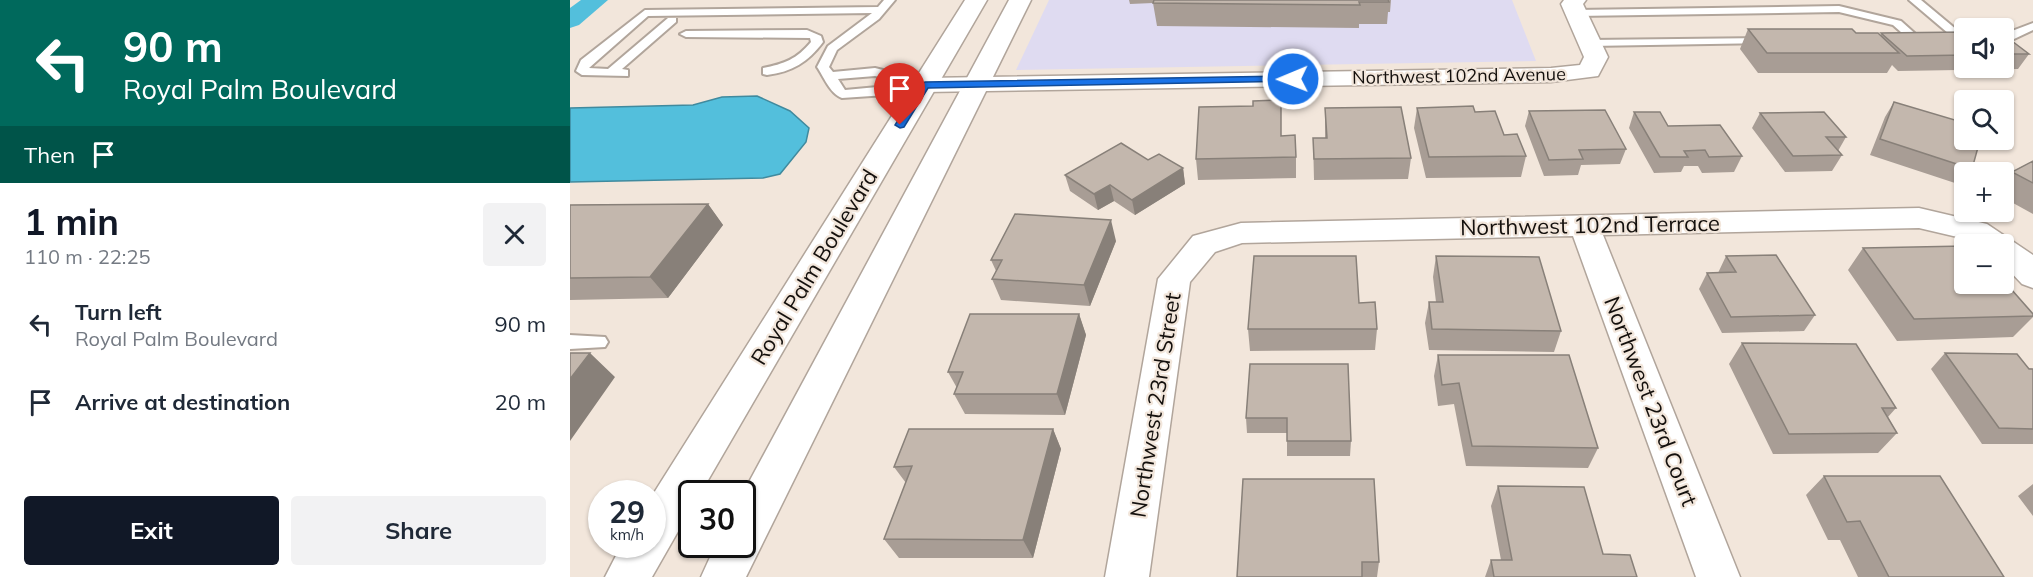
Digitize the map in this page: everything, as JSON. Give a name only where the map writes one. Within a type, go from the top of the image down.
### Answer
[{"type":"street","name":"Royal Palm Boulevard","points":[[666,512],[976,0]]},
{"type":"street","points":[[756,511],[1020,0]]},
{"type":"street","name":"Northwest 102nd Avenue","points":[[925,85],[1551,75],[1589,71],[1596,57],[1576,6]]},
{"type":"street","name":"Northwest 102nd Terrace","points":[[1204,244],[1241,233],[1919,218],[1973,234]]},
{"type":"street","name":"Northwest 23rd Court","points":[[1584,225],[1718,577]]},
{"type":"street","name":"Northwest 23rd Street","points":[[1128,577],[1174,279],[1204,244]]},
{"type":"street","points":[[2014,256],[2033,276]]},
{"type":"street","points":[[627,577],[639,558]]},
{"type":"street","points":[[723,577],[732,558]]},
{"type":"lane","points":[[890,0],[881,10],[831,48],[823,67],[827,76],[842,94],[901,90],[925,85]]},
{"type":"lane","points":[[1914,0],[1954,31]]},
{"type":"lane","points":[[1576,6],[1839,9],[1897,23],[1925,38]]},
{"type":"lane","points":[[624,73],[582,71],[585,63],[645,13],[881,10]]},
{"type":"lane","points":[[807,33],[825,11]]},
{"type":"lane","points":[[610,73],[672,20]]},
{"type":"lane","points":[[2014,35],[2033,26]]},
{"type":"lane","points":[[686,34],[807,33],[815,36],[817,42],[800,61],[789,67],[767,70]]},
{"type":"lane","points":[[1890,39],[1954,37]]},
{"type":"lane","points":[[1590,43],[1784,40]]},
{"type":"lane","points":[[827,76],[875,72],[925,85]]},
{"type":"lane","points":[[570,342],[599,342]]},
{"type":"shaded area","points":[[1049,0],[1512,0],[1536,61],[1016,70]]},
{"type":"water","points":[[757,96],[790,111],[809,128],[806,142],[780,174],[763,178],[570,182],[570,108],[693,105],[722,97]]},
{"type":"building","points":[[1154,0],[1388,0],[1389,2],[1359,2],[1360,5],[1153,3]]},
{"type":"building","points":[[1748,29],[1852,29],[1856,33],[1878,33],[1899,53],[1767,53]]},
{"type":"building","points":[[1954,32],[1954,55],[1907,56],[1881,33]]},
{"type":"building","points":[[2014,43],[2029,54],[2014,54]]},
{"type":"building","points":[[1281,100],[1281,136],[1295,135],[1296,157],[1196,159],[1199,107],[1253,106],[1253,101]]},
{"type":"building","points":[[1894,102],[1954,120],[1954,150],[1977,150],[1974,162],[1954,163],[1880,139]]},
{"type":"building","points":[[1473,106],[1475,112],[1495,111],[1504,135],[1517,134],[1526,156],[1429,157],[1417,108]]},
{"type":"building","points":[[1401,107],[1411,158],[1314,159],[1313,138],[1327,138],[1325,108]]},
{"type":"building","points":[[1605,110],[1626,149],[1579,150],[1583,159],[1549,160],[1529,111]]},
{"type":"building","points":[[1634,112],[1660,112],[1668,126],[1720,125],[1742,156],[1709,157],[1705,150],[1684,151],[1688,157],[1660,157]]},
{"type":"building","points":[[1824,112],[1846,137],[1826,137],[1842,155],[1793,156],[1760,113]]},
{"type":"building","points":[[1121,143],[1148,160],[1159,154],[1183,168],[1132,200],[1110,185],[1094,194],[1065,175]]},
{"type":"building","points":[[2033,161],[2033,183],[2014,173]]},
{"type":"building","points":[[708,204],[650,277],[570,278],[570,205]]},
{"type":"building","points":[[1015,214],[1111,220],[1084,285],[992,279],[1002,260],[991,260]]},
{"type":"building","points":[[1954,246],[1954,294],[2014,292],[2033,316],[1914,319],[1863,248]]},
{"type":"building","points":[[1776,255],[1815,315],[1731,317],[1707,273],[1736,272],[1726,256]]},
{"type":"building","points":[[1254,256],[1356,256],[1359,303],[1375,302],[1377,329],[1248,329]]},
{"type":"building","points":[[1436,256],[1539,257],[1561,331],[1432,329],[1429,302],[1443,302]]},
{"type":"building","points":[[970,314],[1079,314],[1057,394],[954,394],[963,372],[948,372]]},
{"type":"building","points":[[1742,343],[1856,344],[1896,408],[1882,408],[1897,433],[1789,434]]},
{"type":"building","points":[[570,353],[590,353],[570,379]]},
{"type":"building","points":[[1945,353],[2017,354],[2029,369],[2033,369],[2033,429],[1999,428]]},
{"type":"building","points":[[1438,355],[1569,355],[1598,448],[1472,446],[1459,383],[1442,385]]},
{"type":"building","points":[[1250,364],[1348,364],[1351,441],[1287,441],[1287,418],[1246,418]]},
{"type":"building","points":[[909,429],[1053,429],[1023,540],[884,539],[912,466],[894,467]]},
{"type":"building","points":[[1824,476],[1940,476],[2004,577],[1889,577],[1860,521],[1847,522]]},
{"type":"building","points":[[1243,479],[1374,479],[1379,562],[1362,562],[1362,577],[1237,577]]},
{"type":"building","points":[[1498,486],[1584,487],[1603,554],[1630,555],[1637,577],[1494,577],[1491,560],[1512,560]]},
{"type":"waterway","points":[[570,20],[596,0]]},
{"type":"route","points":[[900,125],[925,85],[1293,79]]}]
